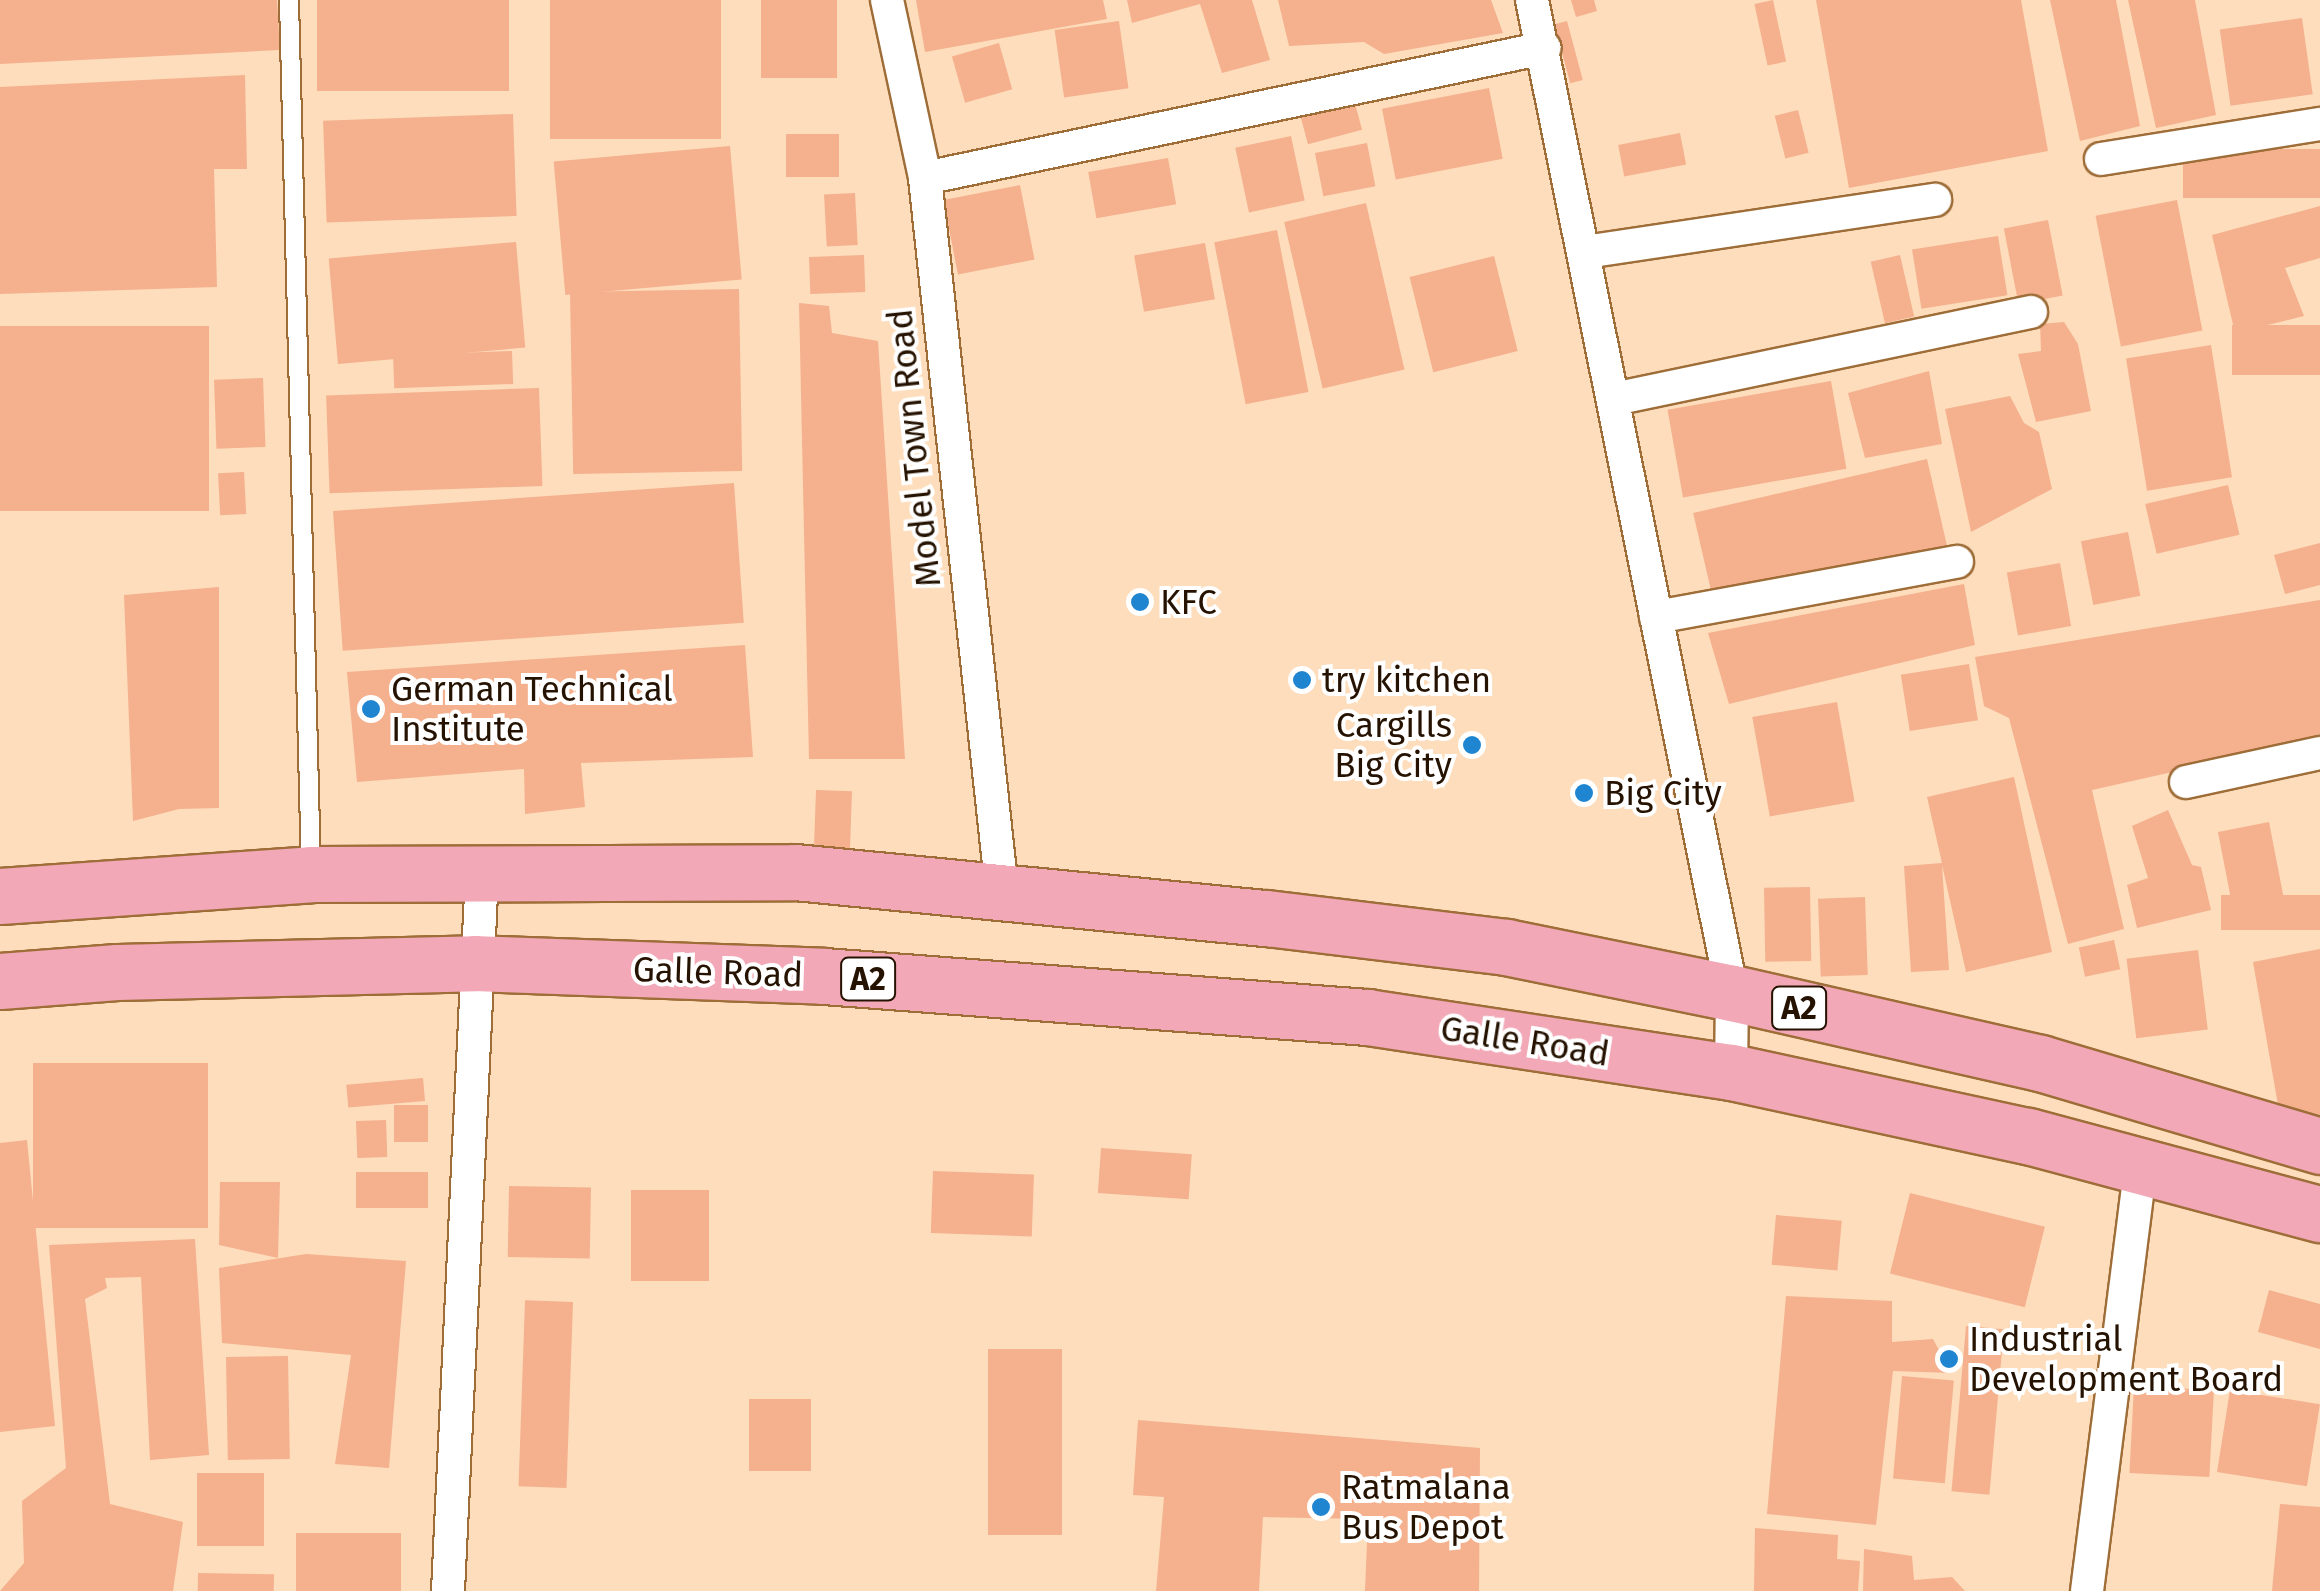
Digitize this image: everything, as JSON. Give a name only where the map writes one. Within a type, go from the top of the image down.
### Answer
[{"type":"highway","name":"A2","points":[[0,896],[311,874],[795,872],[1267,918],[1506,947],[1732,993],[2040,1063],[2320,1146]]},
{"type":"highway","name":"Galle Road","points":[[0,982],[117,972],[475,963],[824,976],[1367,1017],[1731,1072]]},
{"type":"highway","name":"A2","points":[[1731,1072],[2141,1166],[2320,1214]]},
{"type":"street","name":"Model Town Road","points":[[887,0],[925,178],[1002,891]]},
{"type":"street","points":[[1532,0],[1732,993],[1731,1072]]},
{"type":"street","points":[[925,178],[1544,48]]},
{"type":"street","points":[[2101,159],[2320,124]]},
{"type":"street","points":[[1585,252],[1935,200]]},
{"type":"street","points":[[1614,399],[2031,312]]},
{"type":"street","points":[[1656,617],[1957,562]]},
{"type":"street","points":[[2186,782],[2320,753]]},
{"type":"street","points":[[448,1591],[482,873]]},
{"type":"street","points":[[2087,1591],[2141,1166]]},
{"type":"lane","points":[[289,0],[311,874]]},
{"type":"building","points":[[0,0],[277,0],[280,50],[0,64]]},
{"type":"building","points":[[317,0],[509,0],[509,91],[317,91]]},
{"type":"building","points":[[550,0],[721,0],[721,139],[550,139]]},
{"type":"building","points":[[761,0],[837,0],[837,78],[761,78]]},
{"type":"building","points":[[916,0],[1103,0],[1107,19],[925,52]]},
{"type":"building","points":[[1127,0],[1252,0],[1270,60],[1222,73],[1200,4],[1132,23]]},
{"type":"building","points":[[1278,0],[1491,0],[1503,33],[1384,54],[1364,42],[1289,46]]},
{"type":"building","points":[[1571,0],[1594,0],[1597,11],[1576,17]]},
{"type":"building","points":[[1773,0],[1786,62],[1768,66],[1754,4]]},
{"type":"building","points":[[1816,0],[2021,0],[2048,151],[1849,188]]},
{"type":"building","points":[[2050,0],[2116,0],[2140,126],[2080,141]]},
{"type":"building","points":[[2128,0],[2195,0],[2216,115],[2156,128]]},
{"type":"building","points":[[2302,18],[2313,94],[2231,106],[2220,30]]},
{"type":"building","points":[[1119,21],[1128,88],[1064,97],[1055,30]]},
{"type":"building","points":[[1567,21],[1583,80],[1570,83],[1554,24]]},
{"type":"building","points":[[999,43],[1012,89],[965,103],[952,57]]},
{"type":"building","points":[[245,75],[247,169],[214,169],[217,287],[0,294],[0,87]]},
{"type":"building","points":[[1489,88],[1503,159],[1396,179],[1382,109]]},
{"type":"building","points":[[1353,96],[1362,130],[1308,144],[1299,110]]},
{"type":"building","points":[[1798,110],[1809,153],[1785,158],[1775,116]]},
{"type":"building","points":[[513,114],[517,216],[327,223],[323,121]]},
{"type":"building","points":[[1680,133],[1686,164],[1624,176],[1618,145]]},
{"type":"building","points":[[786,134],[839,134],[839,177],[786,177]]},
{"type":"building","points":[[1291,136],[1305,201],[1249,212],[1235,148]]},
{"type":"building","points":[[1367,143],[1375,186],[1323,196],[1315,153]]},
{"type":"building","points":[[730,146],[742,279],[565,295],[554,161]]},
{"type":"building","points":[[2183,149],[2320,149],[2320,198],[2183,198]]},
{"type":"building","points":[[1168,158],[1176,204],[1096,218],[1088,172]]},
{"type":"building","points":[[1020,185],[1035,260],[958,274],[943,200]]},
{"type":"building","points":[[855,193],[858,245],[827,247],[824,195]]},
{"type":"building","points":[[2177,200],[2202,331],[2121,346],[2096,216]]},
{"type":"building","points":[[1366,203],[1404,370],[1323,389],[1284,222]]},
{"type":"building","points":[[2320,206],[2320,258],[2285,268],[2304,316],[2235,333],[2212,235]]},
{"type":"building","points":[[2048,220],[2063,296],[2019,304],[2004,229]]},
{"type":"building","points":[[1277,230],[1308,392],[1246,404],[1214,242]]},
{"type":"building","points":[[1998,236],[2007,295],[1921,309],[1912,250]]},
{"type":"building","points":[[516,242],[525,348],[338,364],[329,258]]},
{"type":"building","points":[[1205,243],[1215,299],[1144,312],[1134,256]]},
{"type":"building","points":[[864,255],[865,292],[810,294],[809,257]]},
{"type":"building","points":[[1900,255],[1914,316],[1885,323],[1871,262]]},
{"type":"building","points":[[1494,256],[1518,351],[1433,372],[1410,277]]},
{"type":"building","points":[[739,289],[742,471],[573,474],[570,292]]},
{"type":"building","points":[[799,303],[829,306],[832,333],[878,341],[905,759],[809,759]]},
{"type":"building","points":[[2064,322],[2078,344],[2091,411],[2036,422],[2018,354],[2041,351],[2040,324]]},
{"type":"building","points":[[2232,325],[2320,325],[2320,375],[2232,375]]},
{"type":"building","points":[[0,326],[209,326],[209,511],[0,511]]},
{"type":"building","points":[[2211,345],[2232,477],[2147,491],[2126,358]]},
{"type":"building","points":[[512,351],[513,384],[394,388],[393,355]]},
{"type":"building","points":[[1929,371],[1942,444],[1865,458],[1848,393]]},
{"type":"building","points":[[263,378],[265,447],[216,449],[214,380]]},
{"type":"building","points":[[1831,381],[1846,469],[1683,497],[1668,410]]},
{"type":"building","points":[[539,388],[542,486],[330,493],[326,395]]},
{"type":"building","points":[[2010,396],[2024,423],[2039,432],[2052,489],[1971,532],[1945,409]]},
{"type":"building","points":[[1927,459],[1947,548],[1714,602],[1693,513]]},
{"type":"building","points":[[244,472],[246,514],[220,515],[218,473]]},
{"type":"building","points":[[734,483],[744,623],[343,651],[333,511]]},
{"type":"building","points":[[2228,485],[2239,535],[2157,554],[2145,504]]},
{"type":"building","points":[[2128,532],[2140,596],[2093,605],[2081,541]]},
{"type":"building","points":[[2320,543],[2320,585],[2285,594],[2274,555]]},
{"type":"building","points":[[2060,563],[2071,626],[2018,635],[2007,572]]},
{"type":"building","points":[[1964,584],[1975,645],[1729,704],[1708,633]]},
{"type":"building","points":[[219,587],[219,808],[179,809],[133,821],[124,595]]},
{"type":"building","points":[[2320,600],[2320,739],[2092,790],[2124,929],[2068,944],[2009,718],[1984,706],[1975,657]]},
{"type":"building","points":[[745,645],[753,757],[581,763],[585,807],[525,814],[524,769],[357,782],[347,672]]},
{"type":"building","points":[[1969,664],[1978,720],[1910,731],[1901,675]]},
{"type":"building","points":[[1837,702],[1855,801],[1770,816],[1752,717]]},
{"type":"building","points":[[2014,777],[2052,952],[1966,972],[1942,865],[1949,970],[1911,972],[1904,866],[1942,863],[1927,797]]},
{"type":"building","points":[[816,790],[852,791],[850,850],[814,849]]},
{"type":"building","points":[[2168,810],[2192,865],[2201,867],[2211,910],[2137,928],[2127,885],[2148,878],[2132,826]]},
{"type":"building","points":[[2269,822],[2283,895],[2232,905],[2218,832]]},
{"type":"building","points":[[1810,887],[1811,961],[1765,962],[1764,888]]},
{"type":"building","points":[[2221,895],[2320,895],[2320,930],[2221,930]]},
{"type":"building","points":[[1865,897],[1868,975],[1821,977],[1818,899]]},
{"type":"building","points":[[2114,940],[2120,969],[2085,977],[2079,947]]},
{"type":"building","points":[[2320,949],[2320,1115],[2281,1122],[2253,962]]},
{"type":"building","points":[[2198,950],[2208,1029],[2136,1038],[2127,959]]},
{"type":"building","points":[[33,1063],[208,1063],[208,1228],[33,1228]]},
{"type":"building","points":[[423,1078],[425,1101],[348,1108],[346,1085]]},
{"type":"building","points":[[394,1105],[428,1105],[428,1142],[394,1142]]},
{"type":"building","points":[[386,1120],[387,1157],[357,1158],[356,1121]]},
{"type":"building","points":[[27,1140],[55,1426],[0,1432],[0,1143]]},
{"type":"building","points":[[1101,1148],[1192,1154],[1189,1199],[1098,1193]]},
{"type":"building","points":[[933,1171],[1034,1175],[1032,1236],[931,1233]]},
{"type":"building","points":[[356,1172],[428,1172],[428,1208],[356,1208]]},
{"type":"building","points":[[220,1182],[280,1182],[278,1258],[219,1245]]},
{"type":"building","points":[[509,1186],[591,1187],[590,1258],[508,1257]]},
{"type":"building","points":[[631,1190],[709,1190],[709,1281],[631,1281]]},
{"type":"building","points":[[1910,1193],[2045,1227],[2025,1307],[1890,1274]]},
{"type":"building","points":[[1776,1215],[1842,1221],[1837,1271],[1772,1265]]},
{"type":"building","points":[[195,1239],[209,1455],[150,1460],[141,1277],[105,1278],[107,1288],[85,1299],[110,1504],[183,1522],[173,1591],[0,1591],[24,1563],[22,1501],[66,1468],[49,1245]]},
{"type":"building","points":[[306,1254],[406,1261],[389,1468],[335,1464],[351,1355],[222,1343],[219,1268]]},
{"type":"building","points":[[2269,1290],[2320,1304],[2320,1349],[2258,1332]]},
{"type":"building","points":[[1786,1296],[1892,1301],[1892,1342],[1933,1339],[1951,1373],[1893,1371],[1876,1525],[1767,1514]]},
{"type":"building","points":[[525,1300],[573,1302],[567,1488],[519,1486]]},
{"type":"building","points":[[1966,1326],[2004,1329],[1989,1495],[1952,1491]]},
{"type":"building","points":[[988,1349],[1062,1349],[1062,1535],[988,1535]]},
{"type":"building","points":[[288,1356],[290,1459],[228,1460],[226,1357]]},
{"type":"building","points":[[1902,1376],[1954,1381],[1945,1483],[1893,1479]]},
{"type":"building","points":[[2134,1386],[2214,1390],[2209,1477],[2129,1473]]},
{"type":"building","points":[[2230,1390],[2320,1404],[2307,1486],[2217,1472]]},
{"type":"building","points":[[749,1399],[811,1399],[811,1471],[749,1471]]},
{"type":"building","name":"Ratmalana Bus Depot","points":[[1138,1420],[1480,1448],[1479,1591],[1365,1591],[1368,1519],[1263,1517],[1259,1591],[1156,1591],[1164,1497],[1133,1495]]},
{"type":"building","points":[[197,1473],[264,1473],[264,1546],[197,1546]]},
{"type":"building","points":[[2280,1504],[2320,1507],[2320,1591],[2272,1591]]},
{"type":"building","points":[[1755,1528],[1838,1535],[1837,1559],[1860,1561],[1858,1591],[1754,1591]]},
{"type":"building","points":[[296,1533],[401,1533],[401,1591],[296,1591]]},
{"type":"building","points":[[1864,1549],[1912,1556],[1914,1580],[1952,1577],[1965,1591],[1863,1591]]},
{"type":"building","points":[[198,1573],[274,1574],[274,1591],[198,1591]]},
{"type":"place","name":"KFC","points":[[1140,602]]},
{"type":"place","name":"try kitchen","points":[[1302,680]]},
{"type":"place","name":"German Technical Institute","points":[[371,709]]},
{"type":"place","name":"Cargills Big City","points":[[1472,745]]},
{"type":"place","name":"Big City","points":[[1584,793]]},
{"type":"place","name":"Industrial Development Board","points":[[1949,1359]]},
{"type":"place","name":"Ratmalana Bus Depot","points":[[1321,1507]]}]
